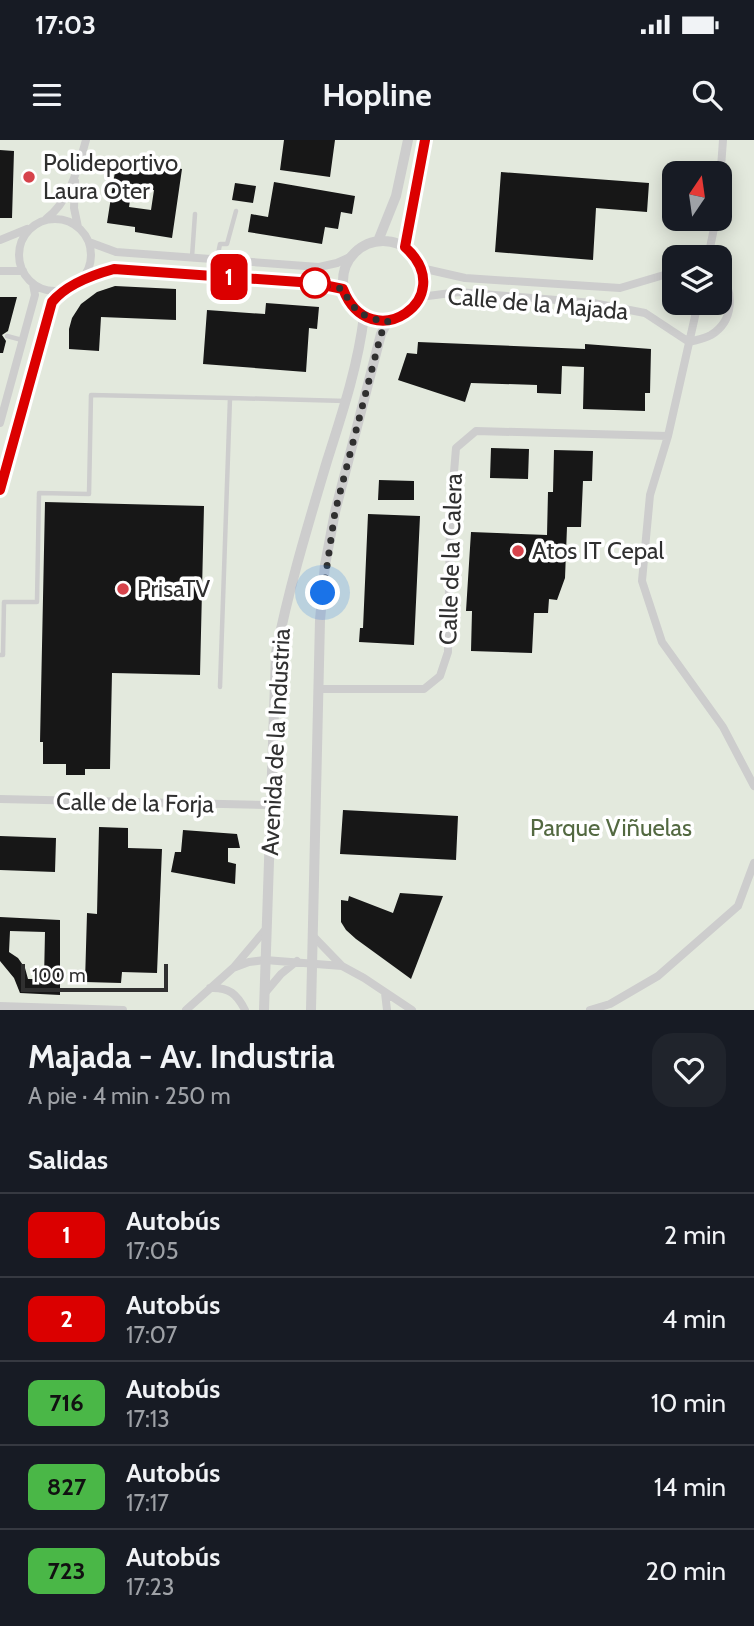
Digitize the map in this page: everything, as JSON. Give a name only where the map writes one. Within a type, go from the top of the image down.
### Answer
[{"type":"street","points":[[0,240],[43,221],[62,204],[75,176],[86,140]]},
{"type":"street","points":[[378,241],[396,196],[408,140]]},
{"type":"street","points":[[405,247],[425,140]]},
{"type":"street","points":[[721,161],[723,140]]},
{"type":"street","points":[[75,176],[74,208],[78,226],[89,242],[92,253],[85,276],[77,284]]},
{"type":"street","points":[[43,221],[55,219],[78,226]]},
{"type":"street","points":[[0,422],[35,295],[33,284],[23,271],[19,259],[20,247],[33,226]]},
{"type":"street","points":[[89,242],[116,252],[319,267],[350,257],[367,244],[387,240],[405,247],[415,256],[421,268],[423,288],[420,298],[412,309],[401,317],[388,321],[364,316],[355,309],[343,289],[343,278],[350,257]]},
{"type":"street","name":"Calle de la Majada","points":[[421,268],[464,278],[620,288],[662,276]]},
{"type":"street","points":[[33,284],[51,291],[61,291],[96,274],[114,269],[314,283],[343,289]]},
{"type":"street","points":[[0,271],[23,271]]},
{"type":"street","points":[[0,489],[52,302],[61,291]]},
{"type":"street","name":"Calle de la Majada","points":[[420,298],[459,292],[593,303],[645,313],[689,342]]},
{"type":"street","points":[[695,315],[668,436],[650,495],[642,581],[662,642],[723,727],[754,786]]},
{"type":"street","points":[[689,342],[709,337],[723,326],[727,315]]},
{"type":"street","name":"Avenida de la Industria","points":[[264,1010],[276,653],[288,594],[346,401],[362,338],[364,316]]},
{"type":"street","name":"Avenida de la Industria","points":[[311,1010],[320,620],[326,565],[335,512],[381,334],[388,321]]},
{"type":"street","points":[[0,379],[12,379]]},
{"type":"street","name":"Calle de la Calera","points":[[318,690],[424,689],[440,676],[448,652],[450,521],[456,448],[476,430],[668,436]]},
{"type":"street","name":"Calle de la Forja","points":[[0,799],[270,805]]},
{"type":"street","points":[[590,1010],[610,1004],[658,976],[738,906],[754,863]]},
{"type":"street","points":[[186,1010],[233,968],[266,929]]},
{"type":"street","points":[[313,936],[342,966],[412,1010]]},
{"type":"street","points":[[233,968],[265,960],[342,966]]},
{"type":"street","points":[[265,993],[281,974],[297,961]]},
{"type":"street","points":[[211,988],[222,987],[237,995],[244,1010]]},
{"type":"street","points":[[385,993],[387,1010]]},
{"type":"street","points":[[0,1006],[123,1010]]},
{"type":"lane","points":[[218,259],[220,244],[227,244],[236,211]]},
{"type":"lane","points":[[192,257],[195,214]]},
{"type":"lane","points":[[7,336],[23,340]]},
{"type":"lane","points":[[0,655],[3,655],[4,601],[37,602],[39,493],[89,494],[91,395],[346,401]]},
{"type":"lane","points":[[220,687],[230,398]]},
{"type":"green space","name":"Parque Viñuelas","points":[[0,140],[754,140],[754,1010],[0,1010]]},
{"type":"building","points":[[284,140],[335,140],[330,177],[280,170]]},
{"type":"building","points":[[0,150],[14,151],[12,218],[0,218]]},
{"type":"building","points":[[144,163],[182,169],[172,238],[135,232],[135,227],[107,223],[116,165],[143,169]],"holes":[[[132,187],[154,190],[151,210],[129,207]]]},
{"type":"building","points":[[501,172],[649,183],[647,212],[596,208],[593,260],[495,252]]},
{"type":"building","points":[[274,182],[355,196],[352,214],[341,212],[338,229],[325,227],[322,244],[248,232],[251,214],[268,217]]},
{"type":"building","points":[[235,183],[256,186],[253,203],[232,200]]},
{"type":"building","points":[[115,286],[176,289],[176,320],[101,317],[99,351],[69,349],[69,329],[81,304],[97,292]]},
{"type":"building","points":[[0,297],[17,297],[8,331],[2,335],[6,341],[3,353],[0,353]]},
{"type":"building","points":[[266,303],[319,307],[317,329],[309,328],[306,372],[203,364],[207,310],[265,314]]},
{"type":"building","points":[[418,342],[585,349],[585,344],[651,349],[650,393],[645,393],[645,411],[583,409],[584,367],[562,366],[561,394],[537,393],[537,385],[471,383],[465,402],[398,380],[407,353],[417,354]]},
{"type":"building","points":[[491,448],[529,449],[528,479],[490,478]]},
{"type":"building","points":[[554,450],[593,451],[592,481],[583,481],[581,527],[567,527],[565,578],[557,600],[549,599],[548,613],[534,613],[532,653],[471,651],[472,611],[466,611],[471,532],[547,535],[548,492],[553,492]]},
{"type":"building","points":[[379,480],[414,481],[414,500],[378,500]]},
{"type":"building","name":"PrisaTV","points":[[45,502],[204,506],[200,675],[112,673],[110,769],[85,769],[85,775],[66,775],[66,764],[43,764],[43,742],[40,742]]},
{"type":"building","points":[[368,514],[420,516],[414,645],[359,642],[360,628],[363,628]]},
{"type":"building","points":[[343,810],[458,816],[456,860],[340,854]]},
{"type":"building","points":[[99,827],[128,828],[128,848],[162,849],[157,973],[122,972],[121,983],[85,982],[87,913],[97,914]]},
{"type":"building","points":[[183,830],[237,834],[240,848],[228,848],[228,862],[236,864],[235,884],[171,872],[175,852],[181,852]]},
{"type":"building","points":[[0,836],[56,838],[55,872],[0,870]]},
{"type":"building","points":[[400,893],[443,896],[411,979],[356,939],[341,922],[341,900],[348,901],[349,896],[393,913]]},
{"type":"building","points":[[0,917],[60,920],[60,995],[20,993],[14,978],[0,961]],"holes":[[[10,931],[45,932],[44,979],[28,979],[18,958],[9,952]]]},
{"type":"bus line","name":"1","points":[[0,490],[52,302],[61,291],[96,274],[114,269],[314,283],[343,289],[355,309],[376,320],[388,321],[401,317],[412,309],[420,298],[423,278],[415,256],[405,247],[425,140]]},
{"type":"place","name":"Polideportivo Laura Oter","points":[[29,177]]},
{"type":"place","name":"Atos IT Cepal","points":[[518,551]]},
{"type":"place","name":"PrisaTV","points":[[123,589]]},
{"type":"route","points":[[315,283],[343,289],[355,309],[364,316],[388,321],[381,334],[335,512],[323,593]]}]
